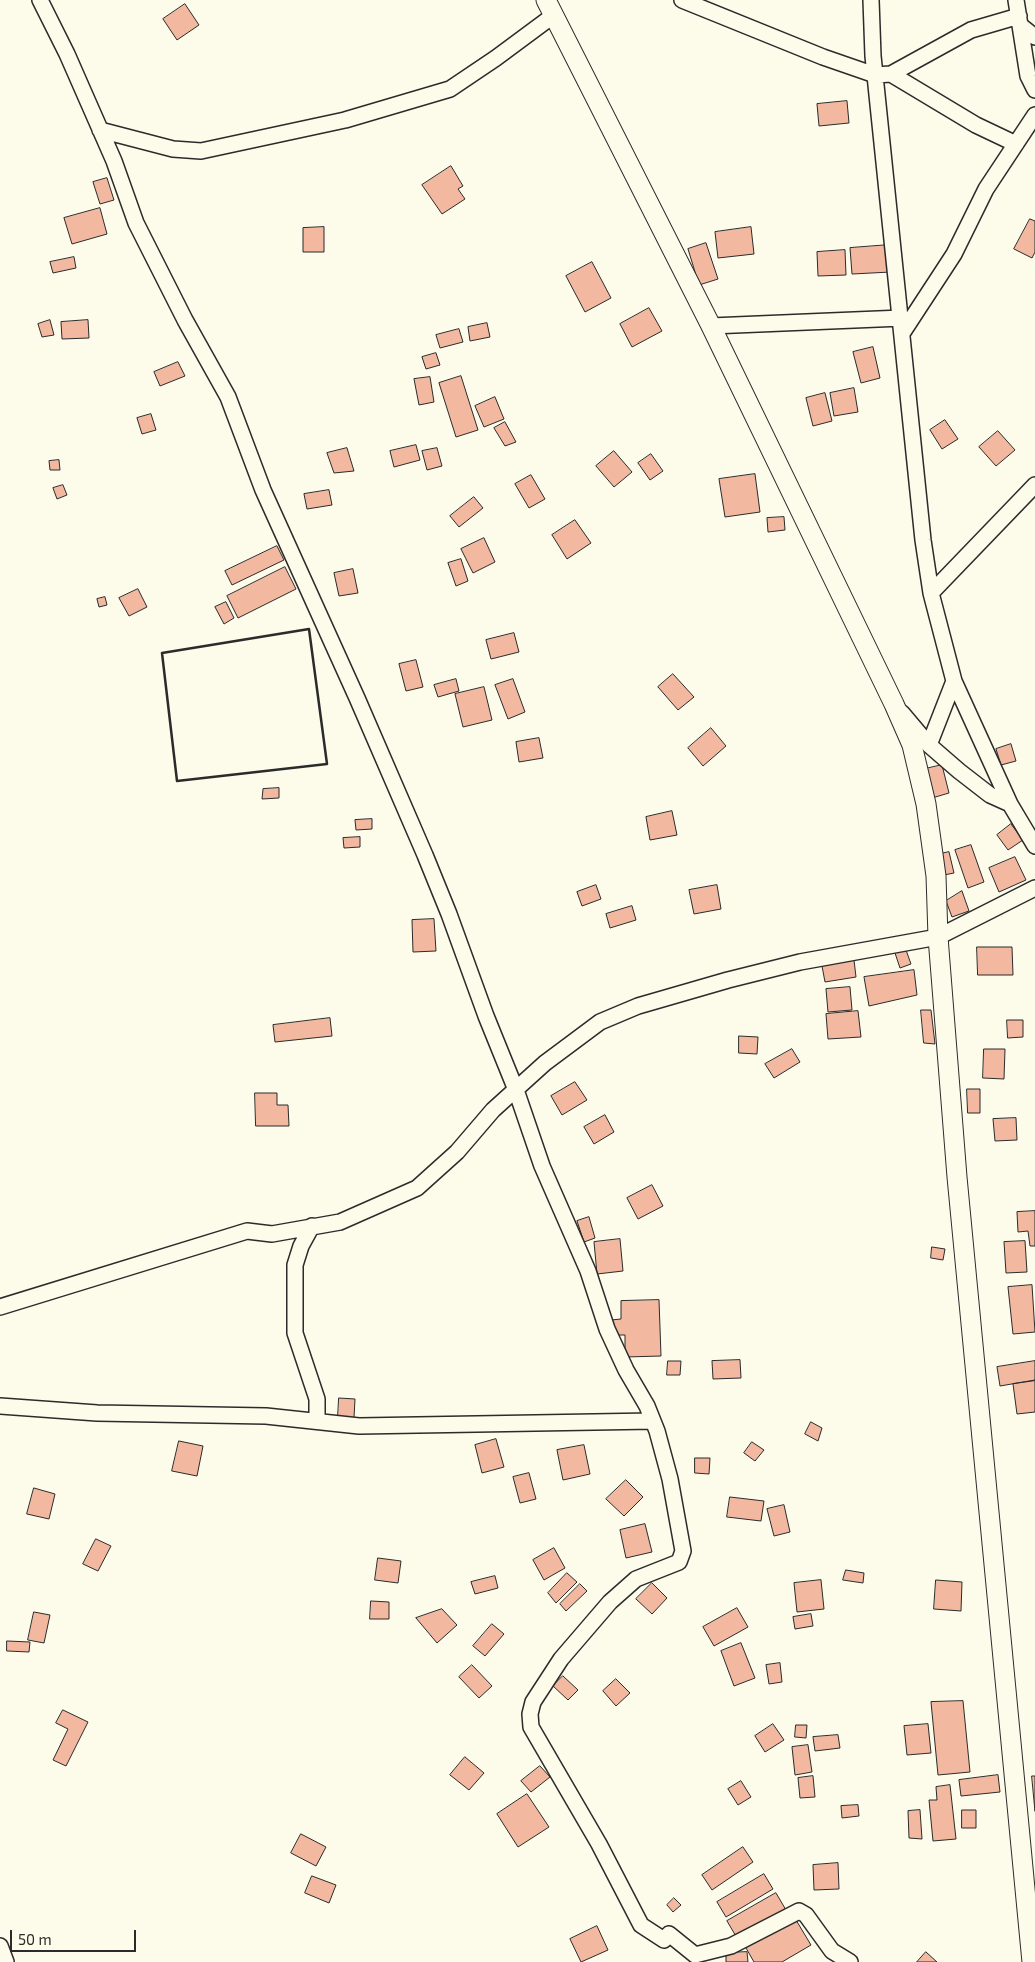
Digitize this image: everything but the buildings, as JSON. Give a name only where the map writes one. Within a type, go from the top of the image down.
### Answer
[{"type":"street","points":[[40,0],[67,54],[100,130],[136,223],[185,320],[228,397],[263,490],[357,698],[425,855],[516,1090],[542,1166],[588,1271],[607,1328],[653,1421],[670,1479],[683,1551],[679,1562],[636,1578],[610,1602],[561,1660],[532,1702],[530,1714],[531,1727],[574,1804],[599,1844],[641,1925],[664,1940],[669,1934],[695,1955],[730,1946],[799,1911],[806,1915],[832,1951],[850,1962]]},
{"type":"street","points":[[682,0],[823,57],[875,75],[891,74],[971,30],[1019,21]]},
{"type":"street","points":[[871,0],[875,75],[923,540],[931,593],[954,681],[1010,804],[1035,846]]},
{"type":"street","points":[[1016,0],[1028,76],[1035,90]]},
{"type":"street","points":[[100,130],[173,148],[201,151],[344,120],[450,89],[496,58],[550,7],[711,326],[894,704],[912,745],[926,804],[936,876],[938,937],[958,1187],[1032,1962]]},
{"type":"street","points":[[1019,21],[1035,36]]},
{"type":"street","points":[[891,74],[976,125],[1016,144]]},
{"type":"street","points":[[902,325],[954,254],[986,189],[1035,115]]},
{"type":"street","points":[[711,326],[902,325]]},
{"type":"street","points":[[931,593],[1035,484]]},
{"type":"street","points":[[929,745],[954,681]]},
{"type":"street","points":[[894,704],[929,745],[990,795],[1010,804]]},
{"type":"street","points":[[0,1307],[247,1231],[272,1234],[340,1222],[417,1188],[457,1152],[493,1110],[545,1063],[600,1022],[638,1006],[728,980],[800,962],[938,937],[1035,888]]},
{"type":"street","points":[[312,1226],[301,1246],[295,1265],[295,1333],[317,1400],[317,1421]]},
{"type":"street","points":[[0,1406],[97,1413],[266,1416],[360,1426],[653,1421]]},
{"type":"street","points":[[0,1946],[6,1962]]},
{"type":"wall","points":[[309,629],[327,764],[177,781],[162,653],[309,629]]}]
